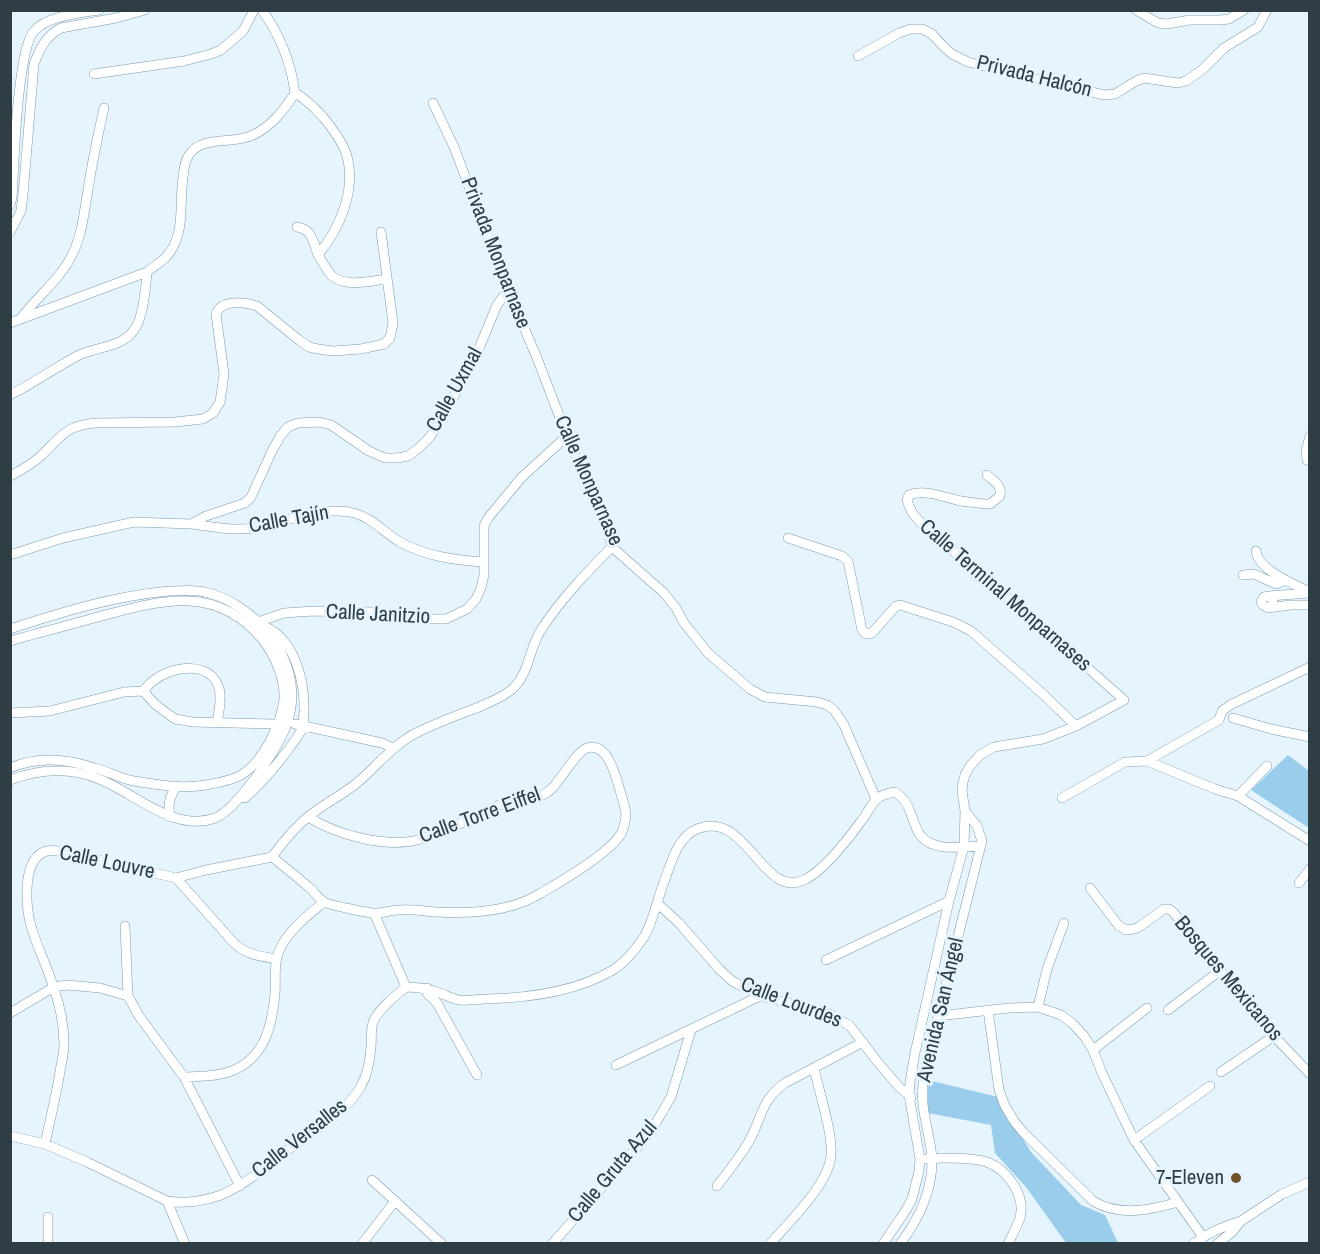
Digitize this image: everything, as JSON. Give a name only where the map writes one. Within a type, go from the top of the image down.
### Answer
[{"type":"street","points":[[10,205],[20,81],[23,61],[32,32],[44,23],[56,19],[99,10]]},
{"type":"street","points":[[10,232],[21,210],[34,64],[42,46],[53,32],[62,28],[145,10]]},
{"type":"street","points":[[94,74],[200,58],[221,50],[243,31],[254,10]]},
{"type":"street","points":[[10,323],[147,272],[164,259],[176,242],[180,228],[182,185],[185,163],[189,154],[201,144],[243,139],[254,135],[282,112],[295,93],[292,71],[284,50],[272,24],[262,10]]},
{"type":"street","points":[[1136,10],[1158,23],[1167,24],[1191,20],[1229,19],[1244,10]]},
{"type":"street","name":"Privada Halcón","points":[[858,56],[899,33],[911,29],[922,29],[932,34],[952,54],[969,62],[1068,87],[1115,94],[1144,78],[1178,83],[1186,81],[1202,70],[1224,48],[1258,27],[1267,10]]},
{"type":"street","points":[[295,93],[305,98],[314,107],[339,139],[346,154],[350,173],[340,221],[318,255]]},
{"type":"street","name":"Privada Monparnase","points":[[433,103],[454,147],[508,290],[537,358]]},
{"type":"street","points":[[21,318],[72,256],[80,231],[104,108]]},
{"type":"street","points":[[297,227],[305,228],[310,234],[318,255],[337,279],[357,282],[386,279]]},
{"type":"street","points":[[10,476],[27,467],[55,440],[75,427],[96,423],[175,422],[203,419],[213,413],[220,402],[224,374],[216,311],[226,303],[257,306],[309,347],[333,351],[384,344],[390,338],[393,323],[381,232]]},
{"type":"street","points":[[10,395],[81,354],[110,346],[124,339],[136,327],[145,293],[147,272]]},
{"type":"street","name":"Calle Uxmal","points":[[10,555],[63,538],[134,522],[191,524],[206,516],[245,503],[251,497],[281,435],[288,427],[297,423],[319,422],[331,425],[369,451],[385,458],[408,456],[429,438],[440,422],[475,358],[497,305],[508,290]]},
{"type":"street","name":"Calle Monparnase","points":[[537,358],[607,529],[612,547],[664,593],[708,653],[750,689],[765,697],[817,702],[834,710],[844,725],[876,799]]},
{"type":"street","name":"Calle Janitzio","points":[[259,623],[284,613],[314,611],[371,612],[446,619],[467,609],[476,598],[483,582],[484,526],[488,518],[522,477],[567,436]]},
{"type":"street","points":[[1310,436],[1306,453],[1307,460],[1310,461]]},
{"type":"street","name":"Calle Terminal Monparnases","points":[[987,475],[1001,489],[1000,496],[990,504],[919,493],[909,495],[907,500],[909,506],[921,524],[938,540],[1124,700]]},
{"type":"street","name":"Calle Tajín","points":[[191,524],[240,529],[254,528],[309,515],[331,512],[353,513],[367,518],[397,541],[419,551],[460,561],[483,562]]},
{"type":"street","points":[[788,538],[842,556],[848,561],[862,630],[866,634],[872,633],[896,606],[900,605],[953,622],[971,631],[1076,726]]},
{"type":"street","points":[[612,547],[567,596],[541,630],[519,682],[510,691],[488,703],[415,733],[393,748],[354,785],[308,817],[291,833],[273,857],[324,902],[374,913],[406,987],[427,988],[458,1000],[507,998],[571,988],[612,970],[622,964],[644,938],[676,852],[692,831],[699,828],[710,826],[731,832],[744,842],[772,874],[783,881],[797,883],[810,877],[836,852],[876,799],[895,792],[909,807],[917,830],[926,841],[950,848],[981,846]]},
{"type":"street","points":[[1256,551],[1257,557],[1265,566],[1310,592]]},
{"type":"street","points":[[1243,575],[1252,573],[1276,584],[1286,580]]},
{"type":"street","points":[[10,629],[91,605],[143,594],[182,590],[203,591],[231,602],[259,623],[278,648],[290,675],[292,700],[290,716],[280,740],[253,781],[226,812]]},
{"type":"street","points":[[1310,592],[1270,601],[1310,605]]},
{"type":"street","points":[[10,641],[138,606],[182,600],[199,602],[230,612],[255,631],[276,663],[284,692],[279,722],[264,750],[248,770],[240,776],[213,784],[177,787],[132,781],[64,760],[33,762],[10,768]]},
{"type":"street","points":[[91,605],[93,619]]},
{"type":"street","points":[[78,608],[80,622]]},
{"type":"street","points":[[10,780],[54,770],[70,771],[105,782],[171,817],[185,821],[215,819],[255,789],[275,768],[297,737],[303,690],[298,670],[281,637],[272,629],[259,623]]},
{"type":"street","points":[[1062,798],[1125,762],[1147,760],[1219,720],[1222,711],[1230,705],[1310,667]]},
{"type":"street","points":[[10,713],[50,711],[124,692],[143,691],[152,681],[167,673],[178,669],[200,669],[211,676],[219,690],[217,722]]},
{"type":"street","points":[[143,691],[156,705],[176,719],[193,722],[272,724],[258,749],[248,761],[238,770],[213,784]]},
{"type":"street","name":"Avenida San Ángel","points":[[883,1244],[912,1199],[919,1171],[920,1159],[909,1095],[915,1053],[949,901],[964,846],[963,782],[970,766],[980,755],[994,747],[1036,741],[1076,726],[1124,700]]},
{"type":"street","points":[[1233,718],[1310,737]]},
{"type":"street","points":[[299,725],[382,743],[393,748]]},
{"type":"street","name":"Calle Torre Eiffel","points":[[308,817],[334,831],[366,839],[406,842],[421,839],[462,823],[507,802],[545,794],[554,787],[586,748],[604,753],[611,762],[626,814],[624,828],[619,837],[599,855],[560,882],[534,898],[509,907],[467,912],[400,909],[374,913]]},
{"type":"street","points":[[1147,760],[1215,789],[1238,796],[1310,841]]},
{"type":"street","points":[[1238,796],[1267,766]]},
{"type":"street","points":[[171,817],[169,800],[177,787]]},
{"type":"street","name":"Avenida San Ángel","points":[[900,1244],[915,1223],[930,1179],[932,1158],[923,1105],[923,1084],[982,841],[977,826],[965,811]]},
{"type":"street","name":"Calle Louvre","points":[[45,1144],[64,1045],[61,1013],[54,987],[30,924],[27,885],[29,870],[34,860],[42,853],[64,852],[176,879],[206,870],[273,857]]},
{"type":"street","points":[[1299,883],[1310,869]]},
{"type":"street","points":[[176,879],[242,951],[252,956],[276,958]]},
{"type":"street","name":"Bosques Mexicanos","points":[[1090,888],[1119,926],[1126,930],[1134,929],[1161,910],[1169,909],[1274,1036],[1310,1074]]},
{"type":"street","points":[[826,960],[949,901]]},
{"type":"street","points":[[184,1077],[229,1072],[256,1055],[264,1043],[272,1018],[276,958],[302,920],[324,902]]},
{"type":"street","name":"Calle Lourdes","points":[[657,903],[680,923],[732,981],[760,996],[826,1012],[850,1026],[900,1088],[923,1105]]},
{"type":"street","points":[[1038,1007],[1047,969],[1064,923]]},
{"type":"street","points":[[125,926],[128,996],[184,1077],[240,1186]]},
{"type":"street","points":[[1168,1010],[1221,970]]},
{"type":"street","points":[[10,1013],[54,987],[67,985],[100,988],[128,996]]},
{"type":"street","name":"Calle Versalles","points":[[10,1136],[45,1144],[167,1201],[189,1202],[219,1195],[240,1186],[346,1106],[357,1093],[368,1070],[374,1020],[406,987]]},
{"type":"street","points":[[427,988],[427,993],[442,1011],[477,1075]]},
{"type":"street","points":[[616,1065],[760,996]]},
{"type":"street","points":[[938,1016],[1038,1007],[1061,1015],[1072,1023],[1094,1050],[1102,1073],[1134,1140],[1203,1237]]},
{"type":"street","points":[[1094,1050],[1147,1008]]},
{"type":"street","points":[[988,1010],[999,1090],[1005,1106],[1023,1132],[1093,1201],[1102,1207],[1115,1210],[1136,1210],[1178,1202]]},
{"type":"street","name":"Calle Gruta Azul","points":[[552,1244],[651,1131],[671,1096],[692,1030]]},
{"type":"street","points":[[1221,1072],[1274,1036]]},
{"type":"street","points":[[717,1186],[747,1145],[763,1106],[776,1089],[863,1042]]},
{"type":"street","points":[[770,1244],[817,1189],[829,1166],[830,1142],[814,1068]]},
{"type":"street","points":[[1134,1140],[1210,1086]]},
{"type":"street","points":[[920,1159],[971,1160],[987,1162],[999,1168],[1018,1191],[1021,1203],[1016,1229],[1008,1244]]},
{"type":"street","points":[[372,1180],[442,1244]]},
{"type":"street","points":[[1217,1244],[1241,1221],[1282,1194],[1309,1183]]},
{"type":"street","points":[[167,1201],[182,1243]]},
{"type":"street","points":[[362,1244],[395,1201]]},
{"type":"street","points":[[48,1217],[48,1244]]},
{"type":"street","points":[[1193,1244],[1226,1225],[1241,1221]]},
{"type":"shaded area","points":[[1288,755],[1309,771],[1309,828],[1251,790]]},
{"type":"shaded area","points":[[928,1080],[998,1097],[1031,1152],[1081,1205],[1105,1215],[1118,1243],[1066,1243],[1026,1187],[995,1153],[991,1125],[928,1113]]},
{"type":"place","name":"7-Eleven","points":[[1236,1178]]}]
